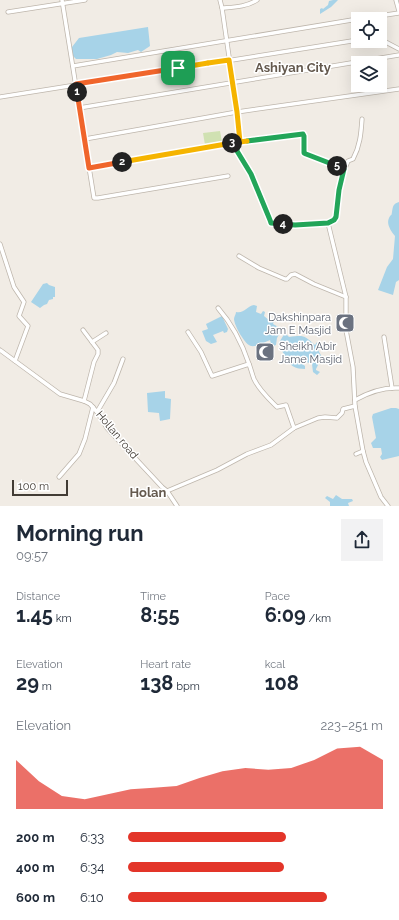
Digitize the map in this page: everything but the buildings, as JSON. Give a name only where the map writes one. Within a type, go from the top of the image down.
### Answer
[{"type":"street","points":[[8,12],[62,2],[85,0]]},
{"type":"street","points":[[220,0],[237,112],[240,142],[237,146],[237,151],[251,174],[271,223],[295,225],[328,223],[334,220],[336,217],[339,190],[344,169],[348,161],[353,159],[360,142],[362,119]]},
{"type":"street","points":[[222,8],[245,6],[257,0]]},
{"type":"street","points":[[387,14],[399,12],[396,0]]},
{"type":"street","points":[[62,2],[94,198],[228,176]]},
{"type":"street","points":[[72,66],[351,20]]},
{"type":"street","points":[[0,97],[351,41]]},
{"type":"street","points":[[387,43],[399,49]]},
{"type":"street","points":[[79,108],[399,55]]},
{"type":"street","points":[[84,139],[237,112],[399,89]]},
{"type":"street","points":[[89,168],[240,142],[303,134],[304,153],[344,169]]},
{"type":"street","points":[[328,223],[346,297],[346,330],[353,367],[355,406],[363,451],[366,462],[381,497],[388,506]]},
{"type":"street","points":[[0,244],[14,287],[24,302],[20,316],[28,326],[15,361]]},
{"type":"street","points":[[239,256],[259,268],[285,279],[288,279],[291,275],[295,274],[314,284],[346,297]]},
{"type":"street","points":[[218,308],[230,322],[245,352],[257,385],[277,407],[286,405],[294,428]]},
{"type":"street","points":[[340,329],[346,330]]},
{"type":"street","points":[[83,330],[98,350],[84,401]]},
{"type":"street","points":[[188,332],[201,352],[212,376],[249,364]]},
{"type":"street","points":[[92,342],[106,333]]},
{"type":"street","points":[[384,337],[392,388]]},
{"type":"street","name":"Hollan road","points":[[0,350],[60,394],[84,401],[93,407],[108,428],[167,491],[177,506]]},
{"type":"street","points":[[97,412],[114,383],[123,359]]},
{"type":"street","points":[[355,400],[365,394],[385,388],[399,388]]},
{"type":"street","points":[[167,491],[217,470],[246,454],[271,445],[294,428],[318,418],[337,418],[342,414],[343,409],[355,406]]},
{"type":"street","points":[[59,477],[79,454],[93,407]]},
{"type":"street","points":[[356,454],[363,451]]},
{"type":"green space","points":[[220,131],[222,142],[205,145],[203,133]]},
{"type":"water","points":[[338,0],[331,7],[320,14],[320,9],[323,9],[328,5],[329,1]]},
{"type":"water","points":[[148,27],[150,46],[141,52],[138,50],[128,53],[117,52],[97,59],[76,59],[72,55],[72,47],[79,38]]},
{"type":"water","points":[[399,202],[399,280],[396,282],[393,295],[378,290],[387,267],[393,259],[395,236],[389,227],[388,220],[392,215],[394,206]]},
{"type":"water","points":[[47,283],[55,287],[55,297],[40,308],[31,302],[43,284]]},
{"type":"water","points":[[254,305],[257,306],[256,312],[261,314],[263,311],[265,312],[264,316],[270,321],[272,319],[274,321],[273,324],[282,329],[277,338],[276,345],[273,346],[270,340],[251,346],[243,339],[238,330],[234,322],[236,312],[241,312]]},
{"type":"water","points":[[222,316],[228,329],[227,332],[224,333],[223,331],[213,335],[217,342],[211,344],[206,341],[202,331],[208,329],[206,324]]},
{"type":"water","points":[[285,333],[289,337],[304,336],[315,345],[317,342],[320,347],[318,350],[322,357],[316,369],[320,372],[317,375],[313,372],[312,364],[301,360],[299,361],[305,366],[305,369],[294,367],[287,361],[278,344]]},
{"type":"water","points":[[165,391],[165,398],[171,399],[170,419],[160,421],[159,413],[148,412],[147,393]]},
{"type":"water","points":[[391,408],[399,409],[399,456],[382,460],[380,457],[382,454],[381,448],[373,448],[371,443],[376,438],[372,417],[373,414]]},
{"type":"water","points":[[336,495],[342,499],[352,499],[353,501],[348,503],[349,506],[330,506],[330,502],[325,498],[327,496],[333,499]]},
{"type":"place","name":"Dakshinpara Jam E Masjid","points":[[345,323]]},
{"type":"place","name":"Sheikh Abir Jame Masjid","points":[[265,352]]},
{"type":"district","name":"Ashiyan City","points":[[293,67]]},
{"type":"district","name":"Holan","points":[[148,492]]},
{"type":"route","points":[[178,68],[76,84],[89,168],[240,142],[237,146],[237,151],[251,174],[271,223],[295,225],[328,223],[334,220],[336,217],[339,190],[344,169],[304,153],[303,134],[240,142],[229,60],[178,68]]}]
